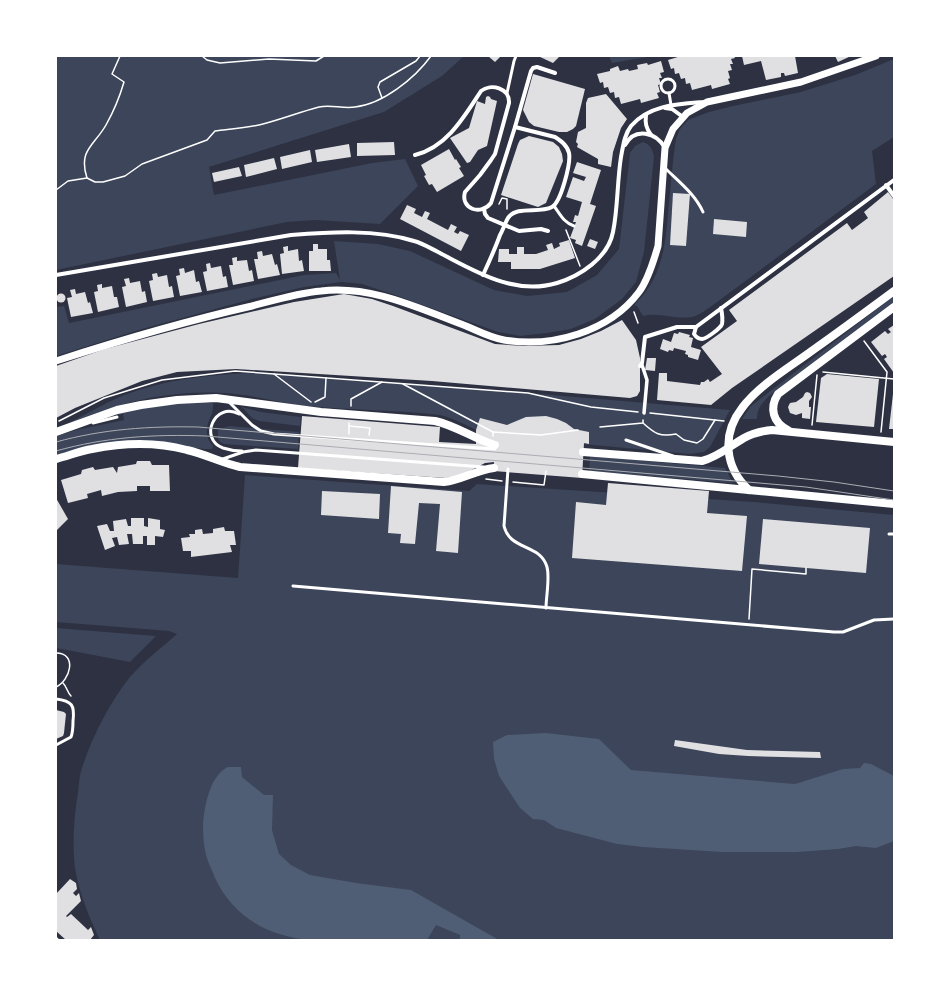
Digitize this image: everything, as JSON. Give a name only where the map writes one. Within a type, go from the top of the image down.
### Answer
[{"type":"main road","points":[[749,490],[738,479],[733,470],[728,449],[728,440],[733,422],[742,408],[762,388],[894,291]]},
{"type":"main road","points":[[794,432],[785,429],[776,420],[773,407],[776,396],[782,389],[894,307]]},
{"type":"main road","points":[[56,432],[117,410],[141,405],[184,399],[222,398],[321,412],[435,421],[448,424],[483,442],[494,445]]},
{"type":"main road","points":[[583,452],[686,460],[705,460],[728,449],[747,436],[762,431],[777,430],[894,442]]},
{"type":"main road","points":[[56,459],[92,449],[142,445],[168,446],[186,449],[240,467],[444,482],[461,479],[478,471],[492,471]]},
{"type":"main road","points":[[582,474],[894,504]]},
{"type":"street","points":[[56,275],[291,235],[330,232],[401,237],[416,241],[502,283],[521,286],[545,286],[559,282],[582,272],[601,255],[608,245],[613,233],[625,137],[631,126],[646,114],[659,108],[671,105],[707,102],[801,82],[876,56]]},
{"type":"street","points":[[415,155],[424,153],[438,145],[460,124],[484,88],[492,87],[507,93],[509,103],[494,154],[487,167],[464,192],[464,200],[468,206],[476,210],[484,209],[491,203],[532,69],[537,67],[555,73]]},
{"type":"street","points":[[56,362],[105,345],[226,312],[321,291],[348,290],[378,295],[502,340],[532,342],[563,337],[586,331],[607,321],[621,312],[640,291],[654,261],[658,246],[665,148],[674,129],[683,117],[696,107],[707,102]]},
{"type":"street","points":[[659,108],[672,109],[683,117]]},
{"type":"street","points":[[646,114],[645,122],[651,135]]},
{"type":"street","points":[[483,275],[508,219],[517,212],[550,209],[554,206],[560,197],[568,165],[568,152],[560,141],[555,138],[515,127]]},
{"type":"street","points":[[623,149],[626,142],[631,138],[644,134],[657,138],[665,148]]},
{"type":"street","points":[[721,308],[722,323],[720,328],[706,338],[697,338],[694,334],[696,327],[721,308],[886,185],[894,180]]},
{"type":"street","points":[[886,185],[894,196]]},
{"type":"street","points":[[484,209],[488,218],[519,231],[541,228],[548,231]]},
{"type":"street","points":[[644,413],[647,380],[641,365],[645,337],[678,327],[696,327]]},
{"type":"lane","points":[[507,93],[516,56]]},
{"type":"lane","points":[[670,79],[675,84],[675,89],[670,93],[663,91],[661,87],[662,83],[670,79]]},
{"type":"lane","points":[[670,93],[671,105]]},
{"type":"lane","points":[[664,167],[694,196],[699,202],[703,212]]},
{"type":"lane","points":[[554,206],[564,221],[574,226]]},
{"type":"lane","points":[[222,398],[228,401],[252,425],[261,431],[274,434],[494,445]]},
{"type":"lane","points":[[242,415],[230,411],[218,415],[211,426],[210,432],[212,439],[222,448],[243,452]]},
{"type":"lane","points":[[56,432],[117,417]]},
{"type":"lane","points":[[626,440],[686,460]]},
{"type":"lane","points":[[218,460],[230,455],[256,450],[492,471]]},
{"type":"lane","points":[[508,469],[504,526],[505,531],[508,536],[516,542],[536,551],[543,558],[548,569],[546,608]]},
{"type":"lane","points":[[889,534],[894,534]]},
{"type":"lane","points":[[293,586],[843,632],[874,620],[894,619]]},
{"type":"lane","points":[[56,699],[68,701],[74,710],[71,737],[56,745]]},
{"type":"path","points":[[87,178],[84,168],[84,158],[87,149],[102,131],[118,102],[124,82],[112,74],[120,56]]},
{"type":"path","points":[[202,56],[207,60],[220,63],[269,59],[316,61],[324,56]]},
{"type":"path","points":[[382,98],[378,87],[380,82],[416,61],[420,56]]},
{"type":"path","points":[[56,190],[68,181],[87,178],[95,182],[103,182],[125,176],[142,164],[207,140],[215,131],[240,129],[327,106],[355,107],[368,104],[398,89],[432,56]]},
{"type":"path","points":[[495,209],[502,198],[507,200],[507,209]]},
{"type":"path","points":[[560,215],[582,272]]},
{"type":"path","points":[[630,302],[638,323]]},
{"type":"path","points":[[858,333],[887,372],[880,440]]},
{"type":"path","points":[[56,422],[104,398],[162,380],[235,371],[528,393],[591,407],[733,422]]},
{"type":"path","points":[[812,434],[818,371],[894,379]]},
{"type":"path","points":[[274,374],[314,403],[324,397],[326,378]]},
{"type":"path","points":[[351,406],[351,399],[383,382]]},
{"type":"path","points":[[403,383],[493,432],[541,436],[578,430]]},
{"type":"path","points":[[643,423],[644,413]]},
{"type":"path","points":[[348,436],[350,420]]},
{"type":"path","points":[[600,428],[643,423],[657,435],[663,436],[676,434],[684,440],[697,443],[703,439],[715,420]]},
{"type":"path","points":[[349,426],[370,428]]},
{"type":"path","points":[[493,432],[494,445]]},
{"type":"path","points":[[484,479],[490,480],[492,471]]},
{"type":"path","points":[[515,482],[544,485],[546,472]]},
{"type":"path","points":[[748,625],[752,569],[806,574],[806,568]]},
{"type":"path","points":[[56,653],[64,655],[69,660],[70,664],[68,674],[63,683],[56,687]]},
{"type":"path","points":[[63,683],[67,689],[67,692]]},
{"type":"shaded area","points":[[56,56],[464,56],[442,76],[384,112],[209,167],[214,195],[372,163],[405,159],[418,186],[380,224],[316,220],[287,222],[56,270]]},
{"type":"shaded area","points":[[609,56],[653,56],[612,63]]},
{"type":"shaded area","points":[[894,59],[894,137],[872,151],[876,184],[699,315],[686,318],[655,315],[643,316],[637,306],[634,305],[651,284],[660,262],[665,238],[676,139],[680,129],[688,120],[709,112],[733,106],[801,92],[855,75]]},
{"type":"shaded area","points":[[643,142],[648,144],[651,148],[654,157],[644,252],[636,282],[622,299],[595,319],[571,329],[520,336],[498,332],[362,284],[341,282],[304,287],[252,299],[142,329],[56,356],[56,307],[64,306],[69,323],[304,275],[336,273],[340,280],[334,241],[378,244],[410,251],[494,290],[527,296],[567,292],[597,275],[619,249],[630,153],[635,146]]},
{"type":"shaded area","points":[[894,296],[894,302],[769,396],[760,406],[757,419],[742,419],[751,406]]},
{"type":"shaded area","points":[[248,373],[528,393],[730,410],[710,447],[704,452],[690,454],[488,435],[440,415],[307,406],[244,395],[223,393],[180,394],[140,400],[121,405],[61,427],[99,407],[137,390],[184,379]]},
{"type":"shaded area","points":[[198,401],[213,403],[213,410],[207,431],[208,439],[213,446],[212,449],[156,443],[56,455],[56,436],[76,430],[124,420],[123,414],[110,416],[131,410]]},
{"type":"shaded area","points":[[242,407],[261,412],[301,417],[300,426],[259,421],[252,418]]},
{"type":"shaded area","points":[[229,426],[299,432],[298,449],[224,444],[220,442],[218,438],[218,430]]},
{"type":"shaded area","points":[[590,456],[725,468],[733,483],[589,471]]},
{"type":"shaded area","points":[[245,475],[469,491],[477,484],[754,502],[894,515],[894,940],[100,940],[85,905],[75,868],[75,811],[80,774],[95,734],[122,687],[141,666],[177,634],[169,631],[56,622],[56,564],[238,578]]},
{"type":"shaded area","points":[[56,628],[156,636],[130,662],[56,648]]},
{"type":"shaded area","points":[[546,733],[599,739],[631,770],[795,784],[843,769],[860,768],[864,763],[871,764],[894,776],[894,841],[876,848],[856,846],[797,852],[722,852],[617,844],[556,828],[544,820],[533,819],[520,808],[499,776],[494,759],[493,742],[507,735]]},
{"type":"shaded area","points":[[228,767],[241,767],[242,777],[264,795],[273,795],[272,830],[279,854],[291,865],[310,875],[411,890],[499,940],[460,940],[460,935],[436,925],[427,940],[312,940],[281,935],[254,922],[242,914],[223,892],[215,878],[205,848],[203,825],[209,792],[217,777]]},
{"type":"building","points":[[488,56],[501,56],[495,62]]},
{"type":"building","points":[[538,56],[560,56],[553,63]]},
{"type":"building","points":[[681,56],[734,56],[735,58],[731,59],[733,64],[730,64],[732,70],[728,71],[730,78],[728,79],[730,84],[712,89],[711,85],[692,90],[690,83],[686,84],[685,78],[681,79],[679,73],[675,74],[674,68],[671,69],[668,60]]},
{"type":"building","points":[[742,56],[795,56],[798,73],[785,76],[784,73],[781,73],[781,77],[766,80],[761,61],[744,65]]},
{"type":"building","points":[[835,56],[851,56],[838,62]]},
{"type":"building","points":[[661,61],[664,72],[660,73],[662,78],[659,78],[661,84],[658,85],[660,92],[657,93],[659,98],[641,103],[640,99],[621,104],[619,97],[615,98],[614,92],[610,93],[608,87],[604,88],[603,82],[600,83],[597,74],[610,71],[610,69],[618,66],[620,71],[628,69],[629,71],[638,69],[637,65],[647,63],[648,65]]},
{"type":"building","points":[[533,74],[585,89],[576,126],[573,129],[567,132],[559,132],[534,126],[529,122],[523,110]]},
{"type":"building","points":[[606,94],[627,119],[621,128],[613,152],[611,167],[598,164],[598,159],[577,147],[578,144],[576,142],[578,132],[586,128],[586,103],[588,98]]},
{"type":"building","points":[[488,96],[497,101],[487,146],[478,150],[470,162],[467,163],[450,138],[469,128],[477,101],[485,104],[486,97]]},
{"type":"building","points":[[529,136],[553,142],[559,147],[563,161],[546,203],[538,207],[501,195],[518,144],[520,140]]},
{"type":"building","points":[[394,142],[395,155],[357,156],[357,143]]},
{"type":"building","points":[[349,144],[351,157],[317,162],[315,150]]},
{"type":"building","points":[[449,149],[461,167],[459,168],[464,176],[437,192],[432,184],[429,185],[424,176],[426,175],[421,165]]},
{"type":"building","points":[[310,150],[312,162],[282,169],[280,157]]},
{"type":"building","points":[[274,158],[277,169],[246,177],[244,165]]},
{"type":"building","points":[[577,162],[601,170],[590,204],[596,206],[582,246],[575,243],[576,240],[570,238],[576,222],[573,222],[575,215],[578,216],[582,202],[566,197],[573,177],[584,181],[586,177],[573,173]]},
{"type":"building","points":[[239,167],[242,176],[214,182],[212,173]]},
{"type":"building","points":[[888,192],[894,200],[894,276],[732,388],[711,405],[657,400],[659,373],[667,373],[667,381],[700,385],[701,382],[708,379],[710,382],[722,374],[701,347],[737,321],[729,310],[847,223],[852,230],[868,218],[864,212]]},
{"type":"building","points":[[673,193],[690,194],[686,246],[670,245]]},
{"type":"building","points":[[407,205],[416,209],[414,213],[422,217],[425,211],[430,213],[427,219],[448,230],[451,224],[457,227],[454,232],[458,234],[460,231],[469,235],[461,251],[400,219]]},
{"type":"building","points":[[714,219],[747,222],[746,237],[713,234]]},
{"type":"building","points":[[590,239],[598,242],[595,249],[587,246]]},
{"type":"building","points":[[569,240],[575,258],[540,269],[511,269],[511,262],[498,262],[499,249],[509,249],[509,254],[517,254],[517,247],[524,247],[524,254],[536,254],[548,250],[546,245],[552,243],[554,249],[560,246],[559,243]]},
{"type":"building","points":[[313,244],[318,244],[318,249],[327,249],[327,260],[330,260],[331,271],[309,271],[309,251],[313,251]]},
{"type":"building","points":[[288,246],[288,251],[298,249],[299,261],[302,260],[304,271],[282,274],[280,254],[284,253],[283,247]]},
{"type":"building","points":[[262,251],[263,256],[272,254],[280,275],[258,279],[254,259],[258,259],[257,252]]},
{"type":"building","points":[[237,257],[237,261],[247,260],[249,271],[252,270],[254,281],[233,285],[229,265],[233,265],[232,258]]},
{"type":"building","points":[[210,263],[211,268],[221,266],[223,277],[226,276],[228,287],[207,291],[203,272],[207,271],[206,264]]},
{"type":"building","points":[[184,268],[185,273],[194,270],[196,282],[199,281],[202,292],[180,296],[176,276],[180,275],[179,269]]},
{"type":"building","points":[[157,273],[158,277],[167,275],[169,287],[172,286],[174,297],[153,301],[149,281],[153,280],[152,274]]},
{"type":"building","points":[[129,278],[130,283],[140,281],[142,292],[145,291],[147,302],[126,307],[122,287],[126,286],[124,279]]},
{"type":"building","points":[[102,284],[102,288],[112,286],[114,297],[117,297],[119,307],[98,312],[94,292],[98,291],[97,285]]},
{"type":"building","points":[[75,289],[76,294],[85,292],[93,313],[71,317],[67,298],[72,297],[70,290]]},
{"type":"building","points":[[59,294],[63,294],[65,298],[63,302],[59,302],[57,300],[57,296]]},
{"type":"building","points":[[344,294],[372,299],[495,344],[524,346],[559,345],[581,339],[622,320],[636,340],[640,358],[640,391],[637,396],[630,398],[432,381],[236,369],[177,372],[142,381],[75,408],[56,418],[56,366],[105,349],[199,324],[294,302]]},
{"type":"building","points":[[894,325],[894,373],[884,359],[887,357],[885,354],[882,356],[871,342],[885,331],[888,334],[891,332],[888,329]]},
{"type":"building","points":[[679,332],[690,335],[689,337],[693,338],[691,347],[701,350],[698,360],[688,357],[688,355],[685,354],[686,351],[674,348],[673,351],[669,350],[668,352],[660,349],[663,339],[671,342],[674,333],[678,334]]},
{"type":"building","points":[[647,358],[656,358],[655,371],[645,370]]},
{"type":"building","points":[[827,374],[879,379],[874,427],[816,422],[821,378]]},
{"type":"building","points":[[807,392],[810,393],[812,397],[809,401],[809,407],[811,407],[810,419],[802,418],[802,413],[796,415],[790,413],[788,407],[790,403],[796,402]]},
{"type":"building","points":[[893,394],[894,429],[889,429]]},
{"type":"building","points":[[302,416],[440,427],[439,442],[476,444],[476,430],[480,418],[507,425],[526,417],[546,416],[566,423],[574,429],[589,432],[589,444],[584,443],[582,478],[493,471],[494,462],[485,463],[462,475],[446,478],[298,468]]},
{"type":"building","points":[[137,461],[150,461],[152,465],[169,465],[170,491],[150,491],[150,486],[137,486],[137,491],[118,492],[102,496],[101,490],[87,494],[88,498],[68,503],[61,480],[81,474],[82,470],[93,467],[95,470],[113,467],[117,473],[118,467],[136,464]]},
{"type":"building","points":[[608,483],[709,491],[707,513],[747,516],[742,571],[572,558],[576,502],[606,505]]},
{"type":"building","points":[[391,486],[462,492],[458,553],[436,551],[440,504],[419,503],[415,544],[400,543],[401,534],[388,533]]},
{"type":"building","points":[[322,491],[380,494],[379,519],[321,515]]},
{"type":"building","points":[[56,498],[68,519],[56,531]]},
{"type":"building","points":[[131,518],[144,518],[144,526],[148,527],[148,518],[160,520],[160,529],[165,530],[163,537],[155,536],[155,545],[147,545],[147,536],[143,536],[143,544],[133,544],[132,534],[127,534],[129,544],[119,545],[117,537],[112,538],[115,546],[105,550],[97,526],[107,524],[110,531],[114,531],[113,521],[126,519],[128,526],[131,526]]},
{"type":"building","points":[[763,519],[870,528],[866,573],[759,564]]},
{"type":"building","points":[[224,527],[225,531],[234,531],[236,545],[230,545],[232,552],[191,557],[191,551],[183,551],[181,538],[190,537],[189,534],[195,534],[195,530],[202,529],[203,534],[213,533],[213,529]]},
{"type":"building","points":[[56,710],[66,714],[63,736],[56,739]]},
{"type":"building","points":[[675,740],[747,750],[820,752],[821,758],[719,754],[674,746]]},
{"type":"building","points":[[70,879],[76,883],[77,889],[73,893],[76,896],[79,893],[81,901],[66,916],[67,917],[71,914],[88,930],[91,927],[94,935],[90,940],[66,940],[56,931],[56,894]]},
{"type":"tram line","points":[[56,442],[91,434],[127,429],[198,427],[778,476],[834,482],[894,491]]},
{"type":"tram line","points":[[56,451],[93,442],[149,436],[206,436],[806,487],[894,500]]}]
